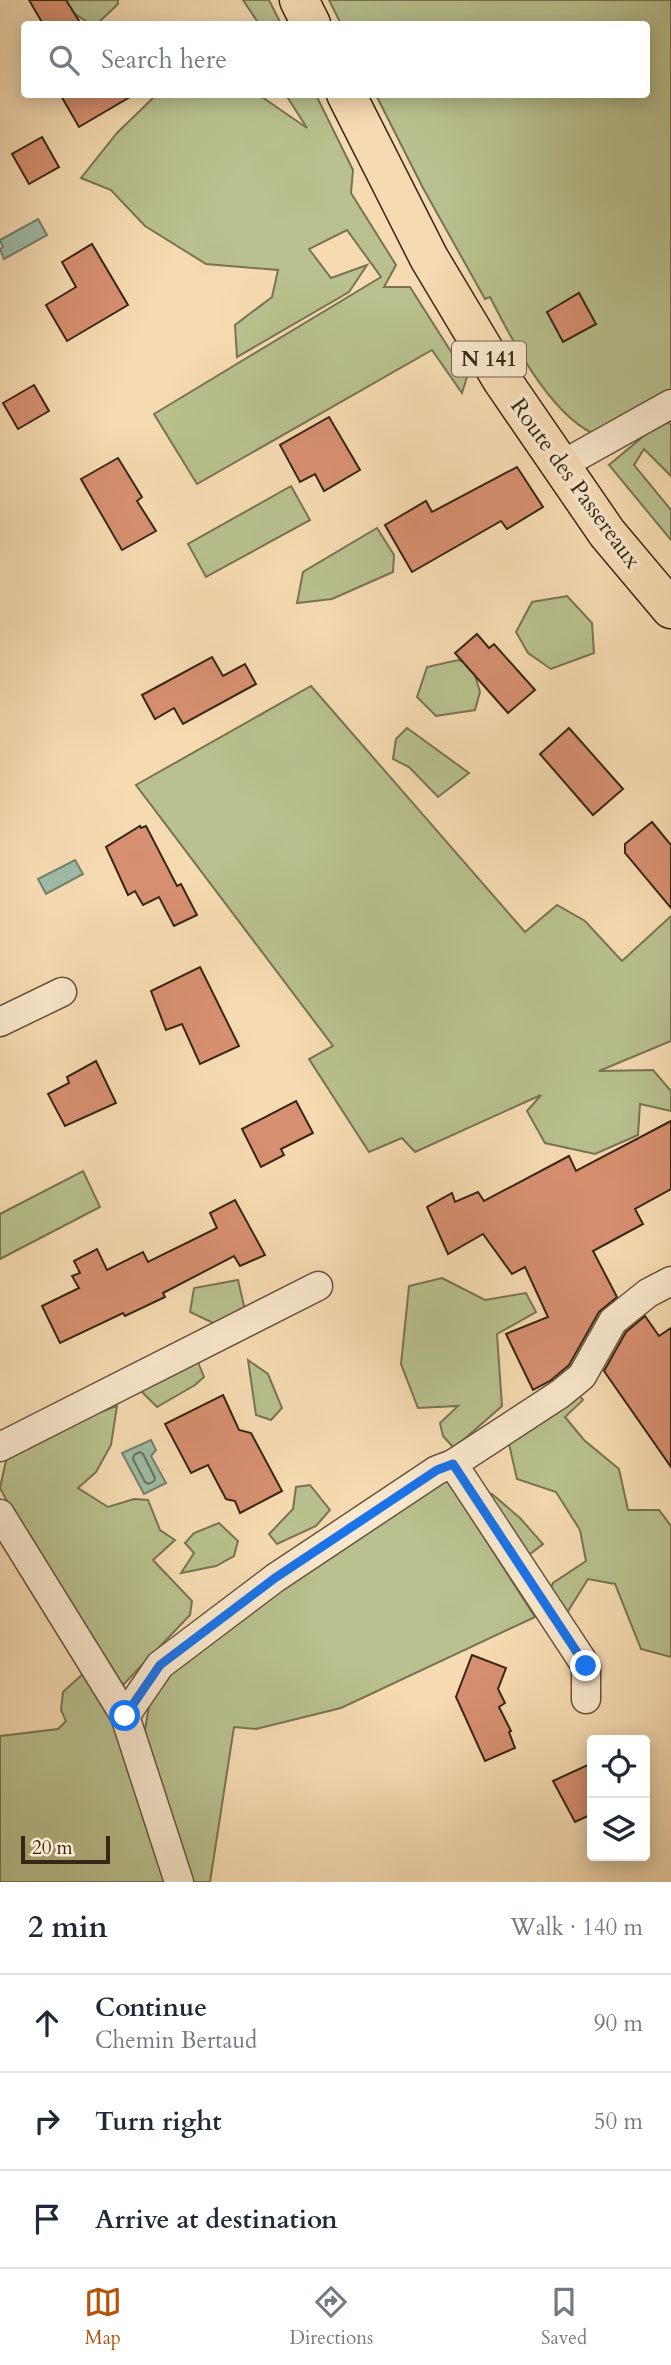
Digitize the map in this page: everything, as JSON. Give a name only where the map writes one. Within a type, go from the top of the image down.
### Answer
[{"type":"main road","points":[[299,0],[310,21]]},
{"type":"main road","name":"Route des Passereaux","points":[[348,98],[429,258],[502,380],[607,533],[671,609]]},
{"type":"street","points":[[560,466],[671,404]]},
{"type":"street","points":[[0,1023],[62,992]]},
{"type":"street","points":[[125,1716],[160,1665],[275,1578],[437,1470],[453,1464],[560,1394],[582,1376],[613,1321],[648,1293],[671,1281]]},
{"type":"street","points":[[0,1447],[318,1286]]},
{"type":"street","points":[[453,1464],[586,1666],[586,1699]]},
{"type":"street","points":[[0,1514],[125,1716],[179,1882]]},
{"type":"green space","points":[[62,0],[118,0],[118,4],[100,21],[86,21],[62,5]]},
{"type":"green space","points":[[243,0],[269,0],[280,21],[257,21]]},
{"type":"green space","points":[[329,0],[671,0],[671,391],[592,433],[561,409],[533,373],[490,297],[485,299],[423,188],[378,98],[650,98],[650,21],[340,21]]},
{"type":"green space","points":[[153,98],[263,98],[307,128],[288,98],[317,98],[353,170],[351,193],[396,265],[384,287],[410,287],[467,377],[462,393],[432,350],[197,484],[154,414],[381,277],[347,230],[309,249],[331,278],[367,265],[349,292],[237,357],[235,325],[272,297],[278,270],[206,264],[145,226],[111,190],[81,178],[117,133]]},
{"type":"green space","points":[[664,419],[671,425],[671,476],[644,449],[634,465],[671,510],[671,540],[609,465]]},
{"type":"green space","points":[[291,486],[310,520],[206,577],[188,544]]},
{"type":"green space","points":[[377,528],[394,555],[393,572],[332,599],[297,603],[303,572]]},
{"type":"green space","points":[[567,596],[592,623],[594,653],[551,669],[528,653],[516,632],[532,602]]},
{"type":"green space","points":[[458,660],[472,665],[480,692],[475,710],[436,716],[417,697],[427,667]]},
{"type":"green space","points":[[311,686],[525,932],[557,905],[585,921],[622,961],[671,916],[671,1041],[599,1071],[653,1070],[671,1091],[671,1111],[640,1104],[638,1135],[595,1154],[545,1143],[527,1111],[541,1095],[415,1152],[402,1138],[369,1152],[309,1059],[333,1046],[136,785]]},
{"type":"green space","points":[[407,728],[469,773],[438,797],[409,767],[393,759],[396,739]]},
{"type":"green space","points":[[83,1171],[100,1207],[0,1259],[0,1214]]},
{"type":"green space","points":[[442,1278],[485,1300],[526,1293],[536,1312],[497,1334],[502,1406],[454,1448],[443,1436],[440,1423],[458,1406],[418,1408],[401,1364],[409,1286]]},
{"type":"green space","points":[[238,1280],[245,1310],[215,1324],[190,1312],[194,1288]]},
{"type":"green space","points":[[248,1360],[268,1374],[282,1408],[271,1420],[256,1415]]},
{"type":"green space","points":[[198,1362],[204,1377],[157,1407],[141,1391]]},
{"type":"green space","points":[[577,1392],[583,1400],[565,1417],[584,1440],[619,1469],[628,1510],[659,1510],[671,1526],[671,1657],[641,1649],[615,1584],[588,1579],[565,1616],[548,1595],[553,1583],[586,1561],[580,1530],[556,1492],[517,1479],[509,1444]]},
{"type":"green space","points":[[117,1406],[111,1445],[96,1472],[78,1488],[108,1507],[134,1499],[148,1500],[160,1530],[175,1540],[153,1560],[192,1601],[190,1615],[124,1684],[113,1682],[51,1583],[0,1488],[7,1456],[31,1437]]},
{"type":"green space","points":[[446,1478],[535,1617],[341,1708],[256,1729],[234,1727],[210,1882],[190,1882],[143,1742],[152,1687],[250,1611]]},
{"type":"green space","points":[[310,1485],[330,1510],[316,1526],[277,1544],[269,1534],[293,1509],[296,1487]]},
{"type":"green space","points":[[492,1494],[520,1518],[543,1544],[526,1557],[488,1506]]},
{"type":"green space","points":[[219,1523],[238,1541],[234,1556],[216,1566],[181,1573],[194,1553],[185,1543],[194,1533]]},
{"type":"green space","points":[[85,1672],[116,1722],[167,1882],[0,1882],[0,1736],[58,1729],[66,1721],[61,1710],[63,1692]]},
{"type":"water","points":[[38,219],[47,235],[4,259],[0,240]]},
{"type":"water","points":[[75,860],[83,874],[46,894],[38,879]]},
{"type":"water","points":[[151,1440],[156,1450],[151,1456],[166,1483],[144,1494],[122,1453]]},
{"type":"building","points":[[29,0],[66,0],[79,21],[41,21]]},
{"type":"building","points":[[62,98],[128,98],[79,127]]},
{"type":"building","points":[[42,137],[59,167],[29,184],[12,154]]},
{"type":"building","points":[[92,244],[128,305],[67,341],[46,305],[76,287],[62,262]]},
{"type":"building","points":[[579,293],[596,324],[563,342],[547,312]]},
{"type":"building","points":[[34,385],[49,411],[18,429],[3,403]]},
{"type":"building","points":[[329,417],[360,470],[324,491],[315,474],[300,482],[280,445]]},
{"type":"building","points":[[118,458],[142,497],[137,501],[156,531],[122,550],[81,479]]},
{"type":"building","points":[[517,467],[543,507],[507,529],[501,521],[412,572],[385,525],[426,501],[432,512]]},
{"type":"building","points":[[477,634],[489,648],[494,644],[535,690],[508,713],[455,653]]},
{"type":"building","points":[[212,657],[223,676],[245,664],[256,684],[183,724],[174,708],[155,719],[142,695]]},
{"type":"building","points":[[569,728],[623,789],[593,815],[540,754]]},
{"type":"building","points":[[652,822],[671,845],[671,908],[625,853],[625,844]]},
{"type":"building","points":[[140,826],[146,826],[177,886],[181,884],[197,915],[174,926],[159,897],[143,905],[135,891],[128,895],[106,847]]},
{"type":"building","points":[[200,967],[239,1046],[200,1064],[182,1024],[166,1030],[151,991]]},
{"type":"building","points":[[96,1061],[116,1103],[65,1126],[48,1094],[69,1083],[67,1077]]},
{"type":"building","points":[[296,1101],[313,1133],[281,1149],[284,1155],[261,1167],[242,1129]]},
{"type":"building","points":[[671,1121],[671,1189],[635,1209],[643,1224],[593,1251],[617,1297],[599,1312],[569,1365],[550,1381],[533,1390],[506,1334],[548,1317],[525,1267],[512,1274],[483,1234],[448,1254],[427,1207],[452,1193],[455,1202],[478,1192],[484,1201],[569,1156],[576,1171]]},
{"type":"building","points":[[235,1200],[265,1255],[240,1266],[234,1256],[163,1293],[165,1297],[125,1316],[123,1313],[60,1343],[42,1306],[79,1288],[72,1276],[80,1273],[74,1261],[97,1249],[107,1270],[143,1252],[148,1262],[217,1228],[210,1213]]},
{"type":"building","points":[[645,1316],[659,1336],[671,1328],[671,1467],[604,1371],[626,1332]]},
{"type":"building","points":[[223,1395],[239,1430],[251,1433],[282,1491],[240,1513],[235,1501],[226,1499],[208,1465],[191,1473],[165,1424]]},
{"type":"building","points":[[472,1655],[506,1668],[498,1689],[505,1703],[499,1707],[511,1731],[509,1732],[515,1748],[485,1761],[456,1697]]},
{"type":"building","points":[[587,1765],[587,1816],[575,1822],[553,1781]]},
{"type":"route","points":[[125,1716],[160,1665],[275,1578],[437,1470],[453,1464],[586,1666]]}]
